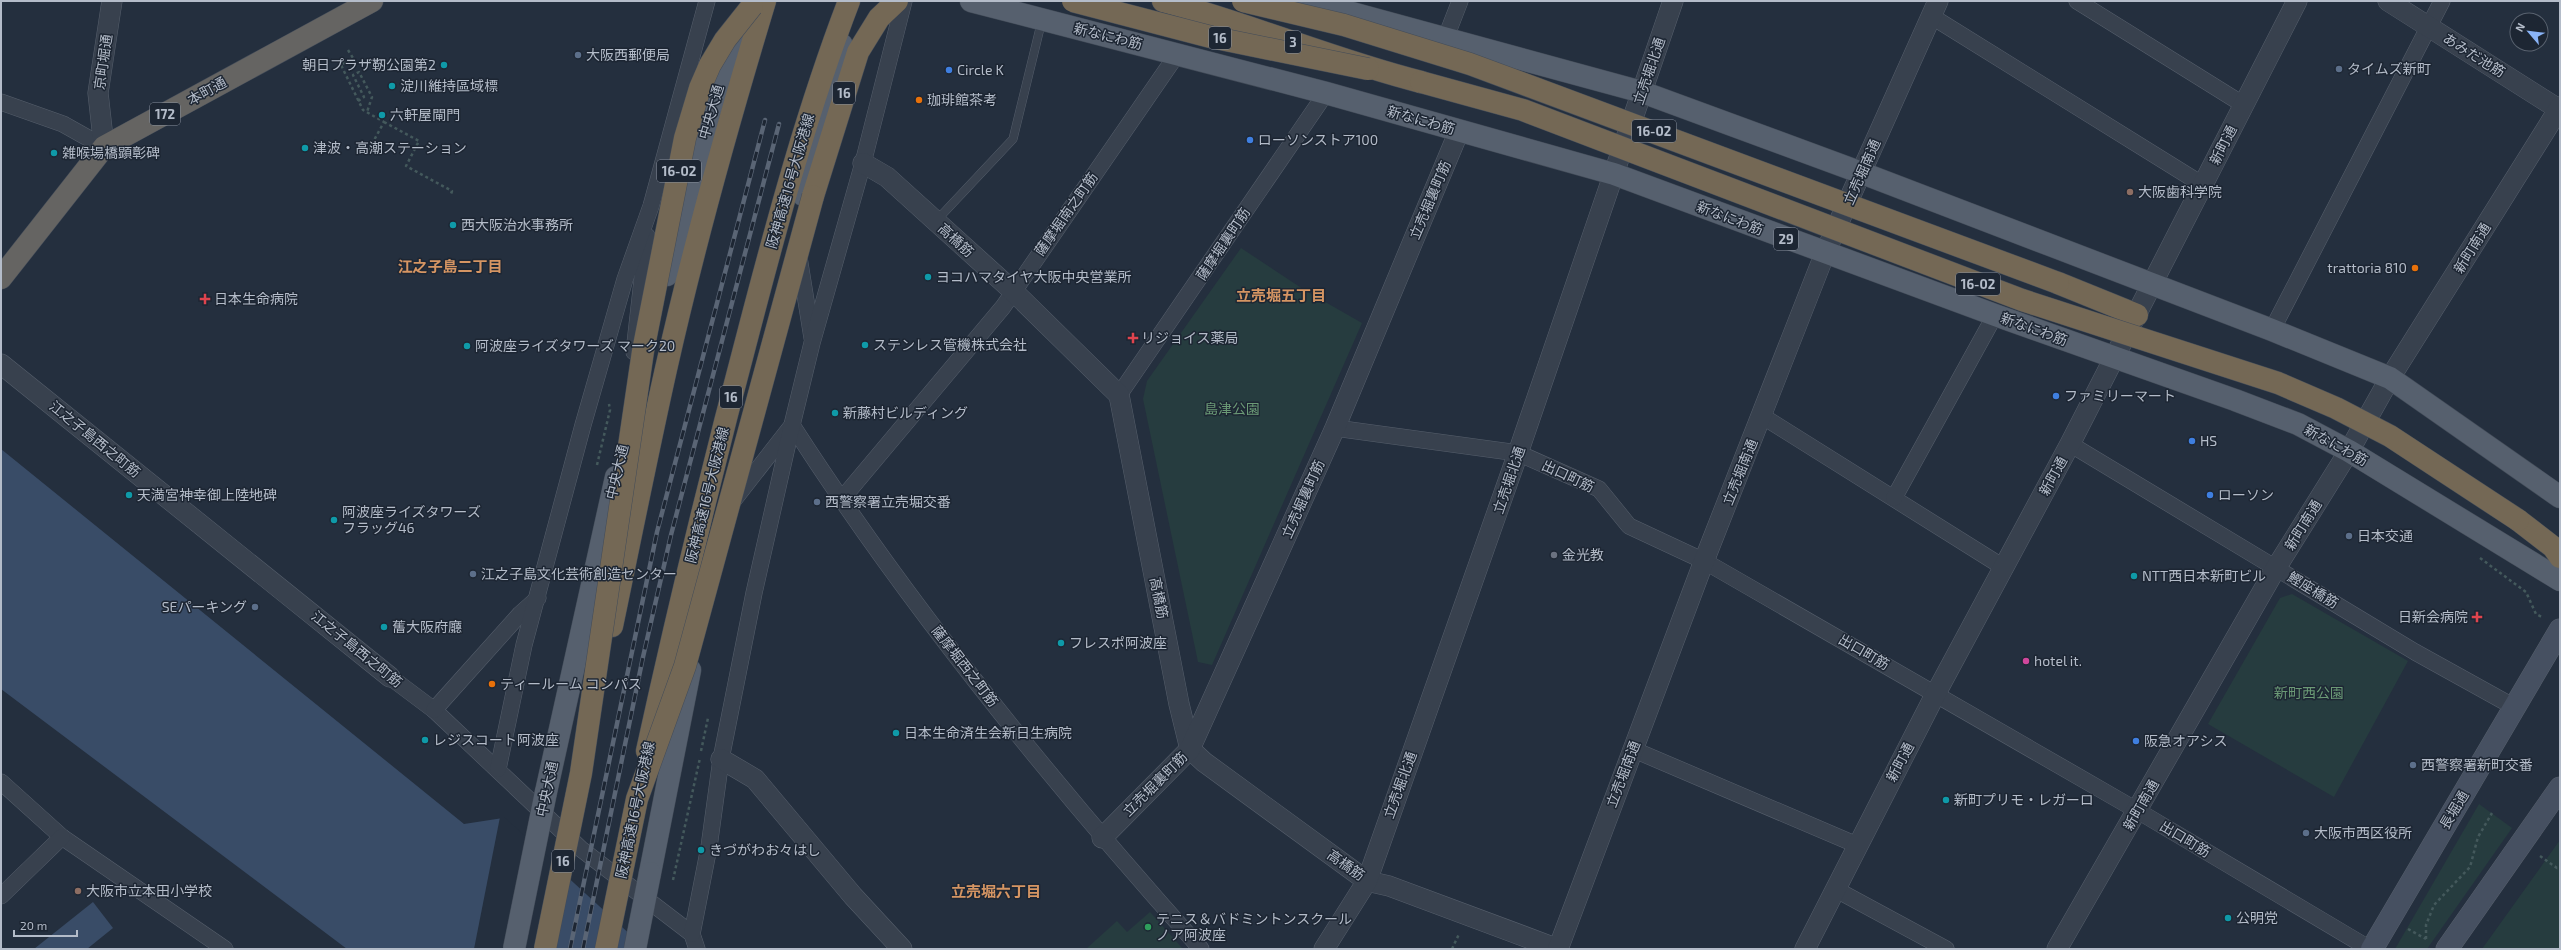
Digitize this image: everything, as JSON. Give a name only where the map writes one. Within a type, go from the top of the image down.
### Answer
[{"type":"highway","name":"本町通","points":[[1,278],[104,147],[372,1]]},
{"type":"highway","name":"16-02","points":[[581,773],[643,351],[685,138],[700,88],[710,65],[739,20],[758,1]]},
{"type":"highway","name":"16","points":[[545,949],[666,369],[712,185],[765,1]]},
{"type":"highway","name":"阪神高速16号大阪港線","points":[[606,949],[636,799],[693,549],[763,275],[813,103],[849,1]]},
{"type":"highway","name":"16","points":[[636,799],[685,666],[790,274],[849,79],[866,36],[879,18],[897,1]]},
{"type":"highway","name":"16","points":[[1073,1],[1212,37],[1368,69]]},
{"type":"highway","name":"3","points":[[1163,1],[1217,15],[1368,69]]},
{"type":"highway","name":"16-02","points":[[1242,1],[1344,25],[1498,73],[2137,315]]},
{"type":"highway","name":"16-02","points":[[1368,69],[1523,110],[2014,298],[2278,383],[2336,408],[2390,436],[2518,520],[2553,547],[2560,557]]},
{"type":"main road","name":"中央大通","points":[[514,949],[546,792],[624,441],[709,115],[743,1]]},
{"type":"main road","points":[[635,949],[691,665],[794,229],[854,1]]},
{"type":"main road","name":"新なにわ筋","points":[[971,1],[1178,53],[1614,174],[1825,254],[2298,424],[2349,451],[2560,580]]},
{"type":"main road","points":[[1308,1],[1446,37],[1642,92],[1862,173],[2272,330],[2390,378],[2560,498]]},
{"type":"main road","name":"長堀通","points":[[2371,949],[2516,708],[2560,630]]},
{"type":"main road","points":[[2439,945],[2560,788]]},
{"type":"street","name":"京町堀通","points":[[104,147],[98,93],[112,1]]},
{"type":"street","points":[[498,769],[524,645],[538,598],[583,425],[625,278],[651,206],[707,1]]},
{"type":"street","points":[[695,942],[721,759],[754,592],[812,343],[863,163],[904,1]]},
{"type":"street","points":[[1446,37],[1460,1]]},
{"type":"street","name":"立売堀北通","points":[[1324,949],[1367,881],[1518,453],[1672,1]]},
{"type":"street","points":[[2077,1],[2244,105]]},
{"type":"street","name":"新町通","points":[[1805,949],[1834,889],[1936,693],[2115,358],[2297,1]]},
{"type":"street","name":"あみだ池筋","points":[[2388,1],[2560,109]]},
{"type":"street","points":[[2272,330],[2442,1]]},
{"type":"street","points":[[1935,9],[2203,185]]},
{"type":"street","name":"立売堀南通","points":[[1558,949],[1704,561],[1825,254],[1935,9]]},
{"type":"street","name":"薩摩堀南之町筋","points":[[841,500],[998,313],[1178,53]]},
{"type":"street","name":"薩摩堀裏町筋","points":[[1119,395],[1326,93]]},
{"type":"street","points":[[1,102],[63,124],[104,147]]},
{"type":"street","name":"新町南通","points":[[2057,949],[2138,811],[2276,568],[2349,451],[2390,378],[2560,109]]},
{"type":"street","name":"立売堀裏町筋","points":[[1102,838],[1190,749],[1336,428],[1459,131]]},
{"type":"street","name":"高橋筋","points":[[863,163],[886,177],[1013,291],[1119,395],[1179,704],[1190,749],[1204,762],[1367,881],[1390,886],[1558,949]]},
{"type":"street","points":[[624,441],[651,206]]},
{"type":"street","points":[[794,229],[812,343]]},
{"type":"street","points":[[1894,498],[1995,315]]},
{"type":"street","name":"江之子島西之町筋","points":[[1,364],[390,677],[434,710],[581,849],[695,942]]},
{"type":"street","points":[[1762,416],[2003,567]]},
{"type":"street","points":[[728,508],[792,425]]},
{"type":"street","name":"薩摩堀西之町筋","points":[[792,425],[841,500],[922,611],[1102,838],[1202,949]]},
{"type":"street","name":"出口町筋","points":[[1336,428],[1518,453],[1599,489],[1629,526],[1704,561],[1936,693],[2371,949]]},
{"type":"street","name":"鰹座橋筋","points":[[2070,444],[2415,652],[2516,708]]},
{"type":"street","points":[[434,710],[520,614],[538,598]]},
{"type":"street","points":[[1632,749],[1857,845]]},
{"type":"street","points":[[721,759],[755,778],[853,896],[902,949]]},
{"type":"street","points":[[1,782],[62,837],[225,949]]},
{"type":"street","points":[[1,896],[62,837]]},
{"type":"street","points":[[1834,889],[1946,949]]},
{"type":"lane","points":[[936,222],[1013,139],[1042,19]]},
{"type":"path","points":[[348,50],[353,58],[341,65],[358,101],[367,112],[420,141],[406,166],[452,191],[450,194]]},
{"type":"path","points":[[358,101],[364,97],[353,75],[359,72],[372,97],[367,112]]},
{"type":"path","points":[[367,153],[384,122]]},
{"type":"path","points":[[595,472],[610,410],[609,403],[605,402]]},
{"type":"path","points":[[2526,592],[2536,614],[2542,617]]},
{"type":"path","points":[[2426,939],[2426,925],[2434,905],[2470,867],[2478,836],[2492,813]]},
{"type":"path","points":[[2540,856],[2557,868],[2560,867]]},
{"type":"path","points":[[1452,949],[1461,928]]},
{"type":"path","points":[[2407,928],[2439,945]]},
{"type":"green space","name":"島津公園","points":[[1241,248],[1306,291],[1362,323],[1212,665],[1198,662],[1143,399],[1147,381]]},
{"type":"green space","name":"新町西公園","points":[[2292,594],[2408,661],[2334,797],[2208,724],[2280,598]]},
{"type":"green space","points":[[2479,804],[2512,828],[2427,949],[2395,949]]},
{"type":"green space","points":[[2560,840],[2560,949],[2482,949]]},
{"type":"green space","name":"テニス＆バドミントンスクール ノア阿波座","points":[[1150,912],[1183,949],[1086,949],[1117,921],[1127,932]]},
{"type":"water","points":[[1,449],[464,824],[503,818],[646,949],[347,949],[1,689]]},
{"type":"water","points":[[93,902],[113,928],[87,949],[34,949]]},
{"type":"pier","points":[[500,817],[504,817],[556,864],[539,949],[474,949]]},
{"type":"railway","points":[[570,949],[657,532],[765,120]]},
{"type":"railway","points":[[583,949],[643,657],[671,535],[779,124]]},
{"type":"place","name":"大阪西郵便局","points":[[578,55]]},
{"type":"place","name":"朝日プラザ靭公園第2","points":[[444,65]]},
{"type":"place","name":"タイムズ新町","points":[[2339,69]]},
{"type":"place","name":"Circle K","points":[[949,70]]},
{"type":"place","name":"淀川維持區域標","points":[[392,86]]},
{"type":"place","name":"珈琲館茶考","points":[[919,100]]},
{"type":"place","name":"六軒屋閘門","points":[[382,115]]},
{"type":"place","name":"ローソンストア100","points":[[1250,140]]},
{"type":"place","name":"津波・高潮ステーション","points":[[305,148]]},
{"type":"place","name":"雑喉場橋顕彰碑","points":[[54,153]]},
{"type":"place","name":"大阪歯科学院","points":[[2130,192]]},
{"type":"place","name":"西大阪治水事務所","points":[[453,225]]},
{"type":"place","name":"trattoria 810","points":[[2415,268]]},
{"type":"place","name":"ヨコハマタイヤ大阪中央営業所","points":[[928,277]]},
{"type":"place","name":"日本生命病院","points":[[205,299]]},
{"type":"place","name":"リジョイス薬局","points":[[1133,338]]},
{"type":"place","name":"ステンレス管機株式会社","points":[[865,345]]},
{"type":"place","name":"阿波座ライズタワーズ マーク20","points":[[467,346]]},
{"type":"place","name":"ファミリーマート","points":[[2056,396]]},
{"type":"place","name":"新藤村ビルディング","points":[[835,413]]},
{"type":"place","name":"HS","points":[[2192,441]]},
{"type":"place","name":"天満宮神幸御上陸地碑","points":[[129,495]]},
{"type":"place","name":"ローソン","points":[[2210,495]]},
{"type":"place","name":"西警察署立売堀交番","points":[[817,502]]},
{"type":"place","name":"阿波座ライズタワーズ フラッグ46","points":[[334,520]]},
{"type":"place","name":"日本交通","points":[[2349,536]]},
{"type":"place","name":"金光教","points":[[1554,555]]},
{"type":"place","name":"江之子島文化芸術創造センター","points":[[473,574]]},
{"type":"place","name":"NTT西日本新町ビル","points":[[2134,576]]},
{"type":"place","name":"SEパーキング","points":[[255,607]]},
{"type":"place","name":"日新会病院","points":[[2477,617]]},
{"type":"place","name":"𦾔大阪府廳","points":[[384,627]]},
{"type":"place","name":"フレスポ阿波座","points":[[1061,643]]},
{"type":"place","name":"hotel it.","points":[[2026,661]]},
{"type":"place","name":"ティールーム コンパス","points":[[492,684]]},
{"type":"place","name":"日本生命済生会新日生病院","points":[[896,733]]},
{"type":"place","name":"レジスコート阿波座","points":[[425,740]]},
{"type":"place","name":"阪急オアシス","points":[[2136,741]]},
{"type":"place","name":"西警察署新町交番","points":[[2413,765]]},
{"type":"place","name":"新町プリモ・レガーロ","points":[[1946,800]]},
{"type":"place","name":"大阪市西区役所","points":[[2306,833]]},
{"type":"place","name":"きづがわお々はし","points":[[701,850]]},
{"type":"place","name":"大阪市立本田小学校","points":[[78,891]]},
{"type":"place","name":"公明党","points":[[2228,918]]},
{"type":"place","name":"テニス＆バドミントンスクール ノア阿波座","points":[[1148,927]]},
{"type":"district","name":"江之子島二丁目","points":[[450,267]]},
{"type":"district","name":"立売堀五丁目","points":[[1281,296]]},
{"type":"district","name":"立売堀六丁目","points":[[996,892]]}]
